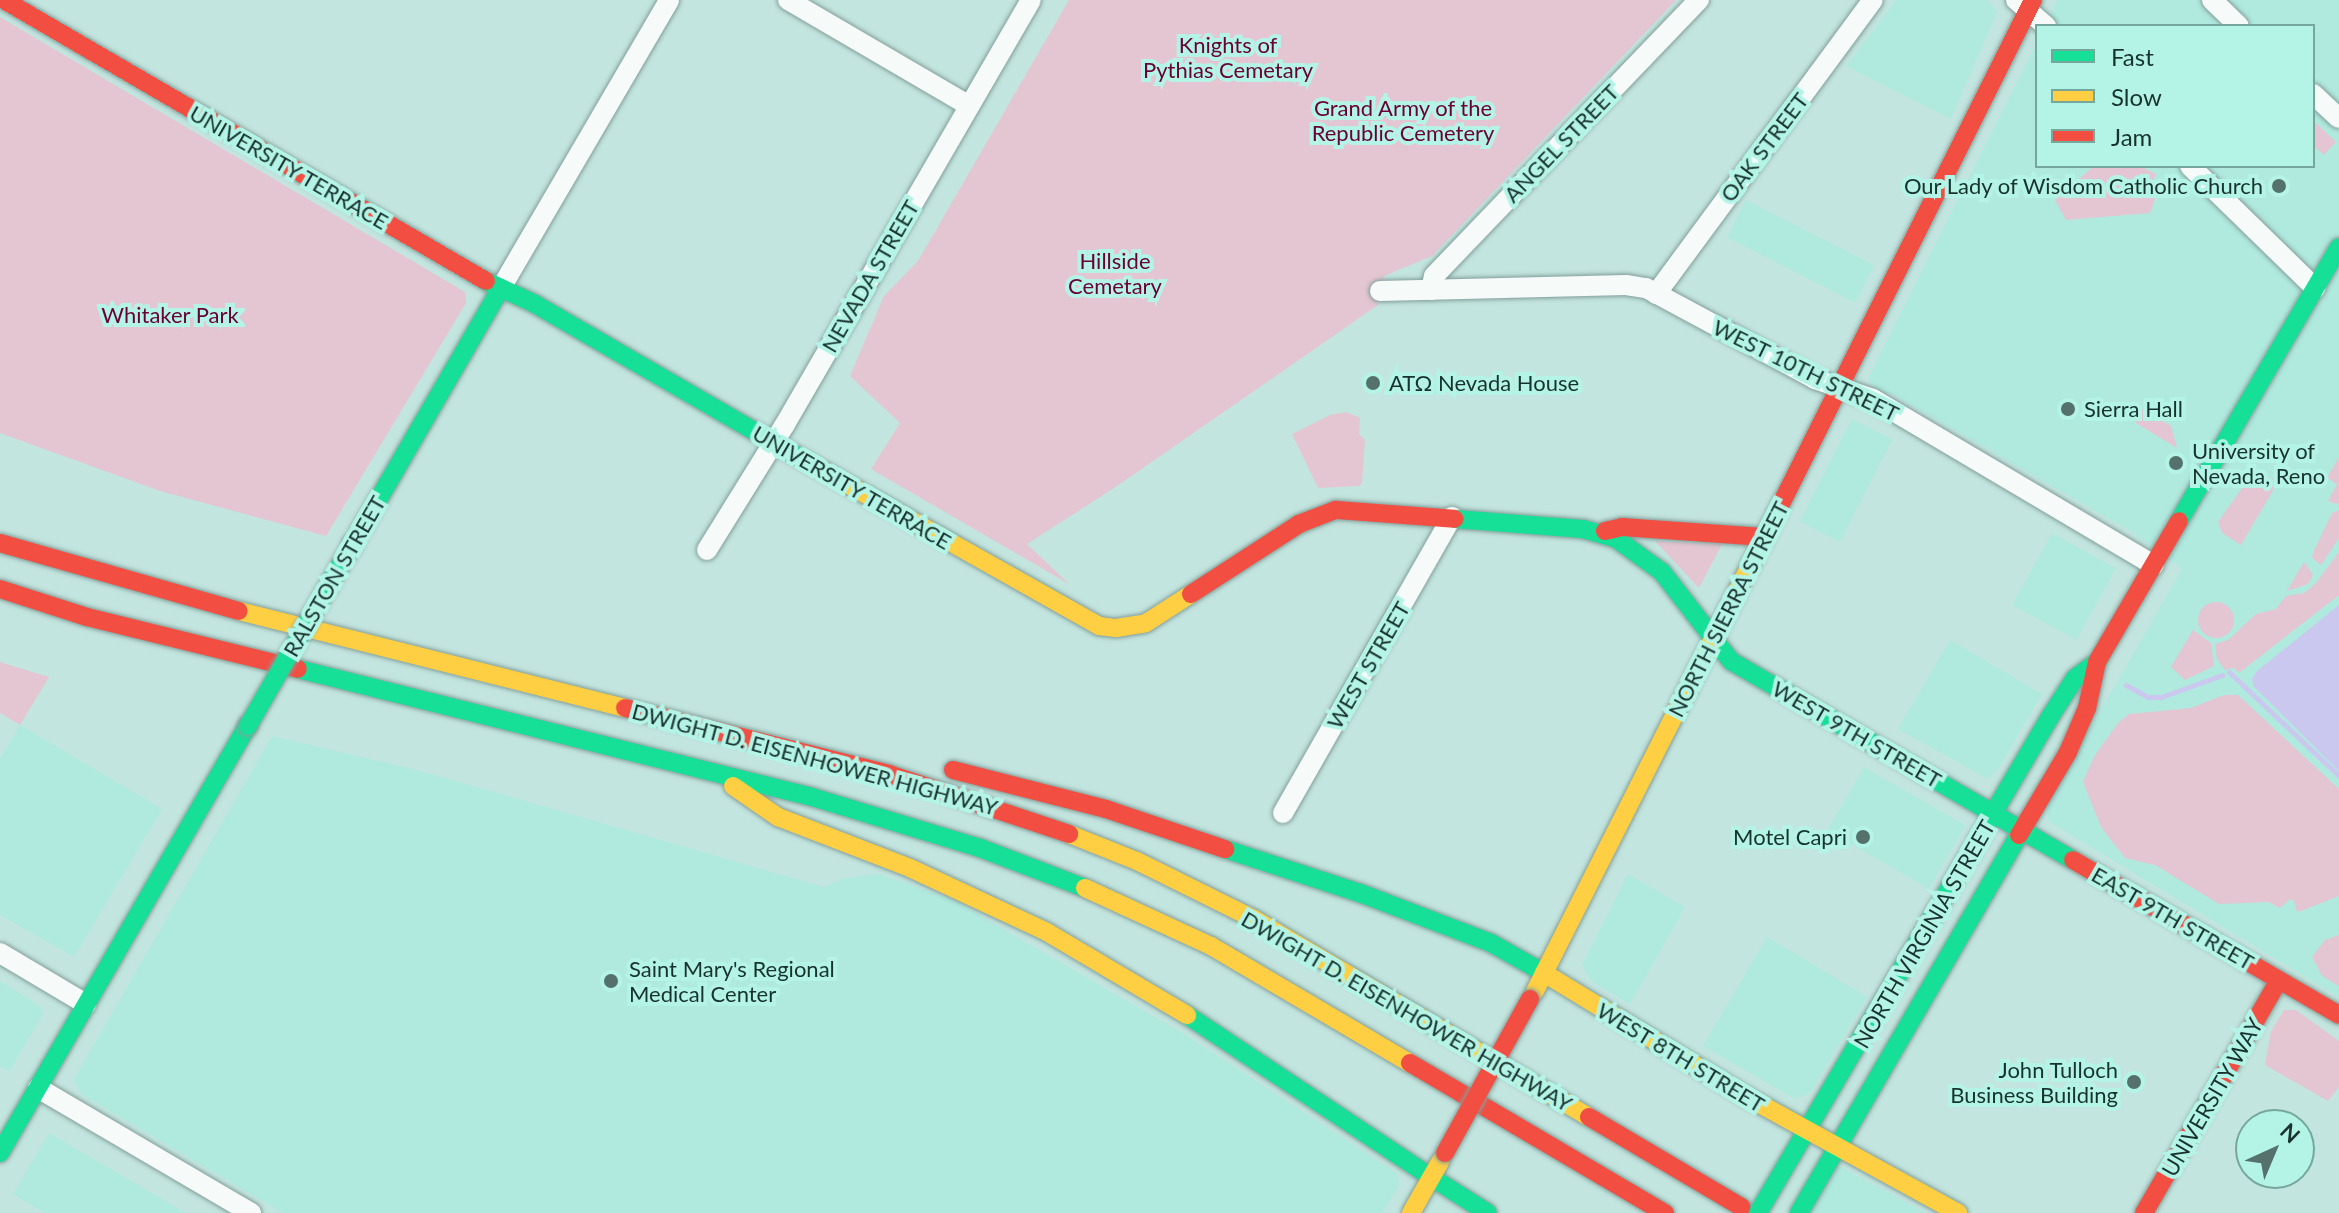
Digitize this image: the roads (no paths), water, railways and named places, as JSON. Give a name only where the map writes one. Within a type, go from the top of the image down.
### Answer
[{"type":"main road","name":"UNIVERSITY TERRACE","points":[[4,0],[474,276],[501,288],[1058,606],[1099,626],[1116,628],[1146,623],[1318,514],[1356,509],[1600,533],[1625,543],[1652,562],[1683,596],[1712,640]]},
{"type":"main road","name":"NORTH SIERRA STREET","points":[[1411,1213],[1544,973],[1839,388],[2026,4]]},
{"type":"main road","name":"NORTH VIRGINIA STREET","points":[[1799,1213],[2024,831],[2068,752],[2087,708],[2097,662],[2339,247]]},
{"type":"main road","name":"RALSTON STREET","points":[[0,1153],[501,288]]},
{"type":"main road","points":[[1600,533],[1622,527],[1764,537]]},
{"type":"main road","name":"DWIGHT D. EISENHOWER HIGHWAY","points":[[0,543],[158,591],[889,774],[1076,836],[1137,861],[1254,919],[1749,1210]]},
{"type":"main road","name":"DWIGHT D. EISENHOWER HIGHWAY","points":[[0,589],[87,617],[708,769],[980,848],[1136,909],[1211,946],[1665,1213]]},
{"type":"main road","name":"WEST 9TH STREET","points":[[1712,640],[1738,665],[2000,817]]},
{"type":"main road","points":[[412,655],[646,693]]},
{"type":"main road","name":"NORTH VIRGINIA STREET","points":[[1749,1210],[1814,1134],[2000,817],[2075,678],[2097,662]]},
{"type":"main road","name":"WEST 8TH STREET","points":[[940,766],[1106,809],[1348,889],[1480,938],[1544,973],[1637,1033],[1958,1213]]},
{"type":"main road","points":[[708,769],[778,817],[998,907],[1097,960],[1234,1042],[1488,1213]]},
{"type":"main road","name":"EAST 9TH STREET","points":[[2000,817],[2339,1015]]},
{"type":"main road","name":"UNIVERSITY WAY","points":[[2144,1213],[2279,980]]},
{"type":"street","name":"RALSTON STREET","points":[[501,288],[669,0]]},
{"type":"street","points":[[788,0],[968,105]]},
{"type":"street","name":"NEVADA STREET","points":[[707,550],[1031,0]]},
{"type":"street","name":"ANGEL STREET","points":[[1431,290],[1434,276],[1699,0]]},
{"type":"street","name":"OAK STREET","points":[[1656,294],[1873,0]]},
{"type":"street","points":[[2212,0],[2237,24]]},
{"type":"street","points":[[2026,4],[2044,24]]},
{"type":"street","points":[[2315,96],[2339,118]]},
{"type":"street","points":[[2192,168],[2315,288]]},
{"type":"street","name":"WEST 10TH STREET","points":[[1380,291],[1635,285],[1839,388],[1873,399],[2154,565]]},
{"type":"street","name":"WEST STREET","points":[[1283,813],[1452,517]]},
{"type":"street","points":[[0,953],[86,1004]]},
{"type":"street","points":[[38,1088],[251,1213]]},
{"type":"water","points":[[2339,605],[2339,771],[2254,687],[2252,679],[2257,671]]},
{"type":"waterway","points":[[2229,672],[2339,776]]},
{"type":"waterway","points":[[2126,685],[2148,697],[2161,697],[2222,675]]},
{"type":"place","name":"Our Lady of Wisdom Catholic Church","points":[[2279,186]]},
{"type":"place","name":"ΑΤΩ Nevada House","points":[[1373,383]]},
{"type":"place","name":"Sierra Hall","points":[[2068,409]]},
{"type":"place","name":"University of Nevada, Reno","points":[[2176,463]]},
{"type":"place","name":"Motel Capri","points":[[1863,837]]},
{"type":"place","name":"Saint Mary's Regional Medical Center","points":[[611,981]]},
{"type":"place","name":"John Tulloch Business Building","points":[[2134,1082]]},
{"type":"park label","name":"Knights of Pythias Cemetary","points":[[1228,56]]},
{"type":"park label","name":"Grand Army of the Republic Cemetery","points":[[1403,120]]},
{"type":"park label","name":"Hillside Cemetary","points":[[1115,272]]},
{"type":"park label","name":"Whitaker Park","points":[[170,315]]}]
